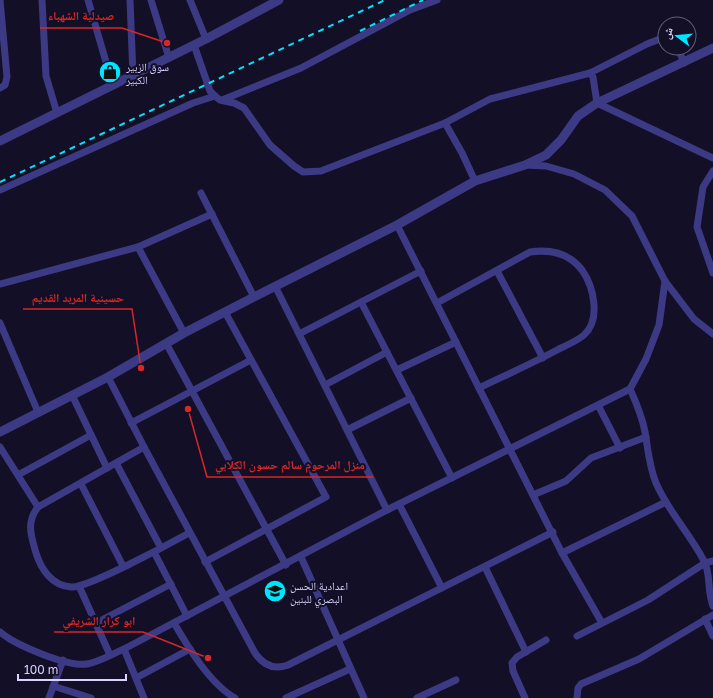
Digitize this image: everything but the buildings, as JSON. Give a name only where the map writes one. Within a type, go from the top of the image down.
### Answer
[{"type":"street","points":[[0,0],[2,47],[7,82],[0,88]]},
{"type":"street","points":[[42,0],[46,76],[57,113]]},
{"type":"street","points":[[88,0],[113,86]]},
{"type":"street","points":[[130,0],[133,76]]},
{"type":"street","points":[[151,0],[169,58]]},
{"type":"street","points":[[190,0],[206,40]]},
{"type":"street","points":[[0,141],[206,40],[279,0]]},
{"type":"street","points":[[222,100],[302,68],[410,10],[437,0]]},
{"type":"street","points":[[194,46],[210,91],[222,100],[234,103],[244,108],[256,128],[270,145],[303,172],[321,171],[445,123],[490,99],[590,73],[657,40]]},
{"type":"street","points":[[0,432],[108,377],[184,333],[397,225],[475,181],[525,165],[546,155],[561,140],[578,116],[597,104],[713,48]]},
{"type":"street","points":[[681,56],[684,63]]},
{"type":"street","points":[[590,73],[593,77],[597,104]]},
{"type":"street","points":[[0,190],[193,103],[215,96]]},
{"type":"street","points":[[597,104],[713,158]]},
{"type":"street","points":[[445,123],[475,181]]},
{"type":"street","points":[[525,165],[546,166],[574,174],[605,190],[632,216],[665,281],[694,319],[713,334]]},
{"type":"street","points":[[713,170],[703,187],[697,227],[713,273]]},
{"type":"street","points":[[201,193],[254,297]]},
{"type":"street","points":[[0,284],[138,247],[212,214]]},
{"type":"street","points":[[397,225],[553,532],[562,553],[602,623]]},
{"type":"street","points":[[138,247],[184,333]]},
{"type":"street","points":[[436,303],[530,252],[544,250],[559,252],[573,260],[587,278],[592,292],[594,309],[591,326],[583,336],[543,358],[479,388]]},
{"type":"street","points":[[300,334],[421,271]]},
{"type":"street","points":[[497,271],[543,358]]},
{"type":"street","points":[[0,632],[27,648],[62,660],[86,664],[110,655],[225,597],[387,510],[630,389],[646,359],[659,325],[665,281]]},
{"type":"street","points":[[275,286],[387,510]]},
{"type":"street","points":[[361,302],[452,478]]},
{"type":"street","points":[[205,562],[326,498],[225,312]]},
{"type":"street","points":[[0,323],[38,412]]},
{"type":"street","points":[[397,370],[456,342]]},
{"type":"street","points":[[166,344],[286,565]]},
{"type":"street","points":[[325,385],[387,352]]},
{"type":"street","points":[[131,423],[251,360]]},
{"type":"street","points":[[108,377],[189,533],[255,653],[260,660],[269,666],[284,667],[553,532]]},
{"type":"street","points":[[630,389],[638,406],[646,436],[648,457],[656,482],[666,502],[709,562],[709,597],[713,606]]},
{"type":"street","points":[[72,395],[107,468]]},
{"type":"street","points":[[347,430],[411,398]]},
{"type":"street","points":[[598,404],[620,448]]},
{"type":"street","points":[[18,475],[91,435]]},
{"type":"street","points":[[533,495],[566,481],[591,458],[620,448],[646,436]]},
{"type":"street","points":[[0,447],[38,507]]},
{"type":"street","points":[[144,447],[38,507],[30,525],[31,533],[42,566],[47,574],[58,585],[73,588],[154,552],[189,533]]},
{"type":"street","points":[[116,463],[162,548]]},
{"type":"street","points":[[81,484],[123,566]]},
{"type":"street","points":[[562,553],[666,502]]},
{"type":"street","points":[[399,504],[442,588]]},
{"type":"street","points":[[154,552],[187,616]]},
{"type":"street","points":[[301,557],[364,698]]},
{"type":"street","points":[[577,636],[648,600],[709,562]]},
{"type":"street","points":[[485,567],[526,652]]},
{"type":"street","points":[[96,623],[171,584]]},
{"type":"street","points":[[79,586],[110,655]]},
{"type":"street","points":[[577,698],[578,688],[581,684],[639,659],[713,615]]},
{"type":"street","points":[[705,619],[713,636]]},
{"type":"street","points":[[174,623],[190,649],[221,687],[235,698]]},
{"type":"street","points":[[524,698],[512,668],[514,660],[546,640]]},
{"type":"street","points":[[124,649],[144,698]]},
{"type":"street","points":[[136,678],[190,649]]},
{"type":"street","points":[[49,698],[62,660]]},
{"type":"street","points":[[286,698],[350,669]]},
{"type":"street","points":[[417,698],[456,680]]},
{"type":"street","points":[[53,686],[92,698]]},
{"type":"railway","points":[[0,182],[385,0]]},
{"type":"railway","points":[[360,31],[423,0]]},
{"type":"place","name":"صيدلية الشهباء","points":[[167,43]]},
{"type":"place","name":"سوق الزبير الكبير","points":[[110,72]]},
{"type":"place","name":"حسينية المربد القديم","points":[[141,368]]},
{"type":"place","name":"منزل المرحوم سالم حسون الكلابي","points":[[188,409]]},
{"type":"place","name":"اعدادية الحسن البصري للبنين","points":[[275,591]]},
{"type":"place","name":"ابو كرار الشريفي","points":[[208,658]]}]
